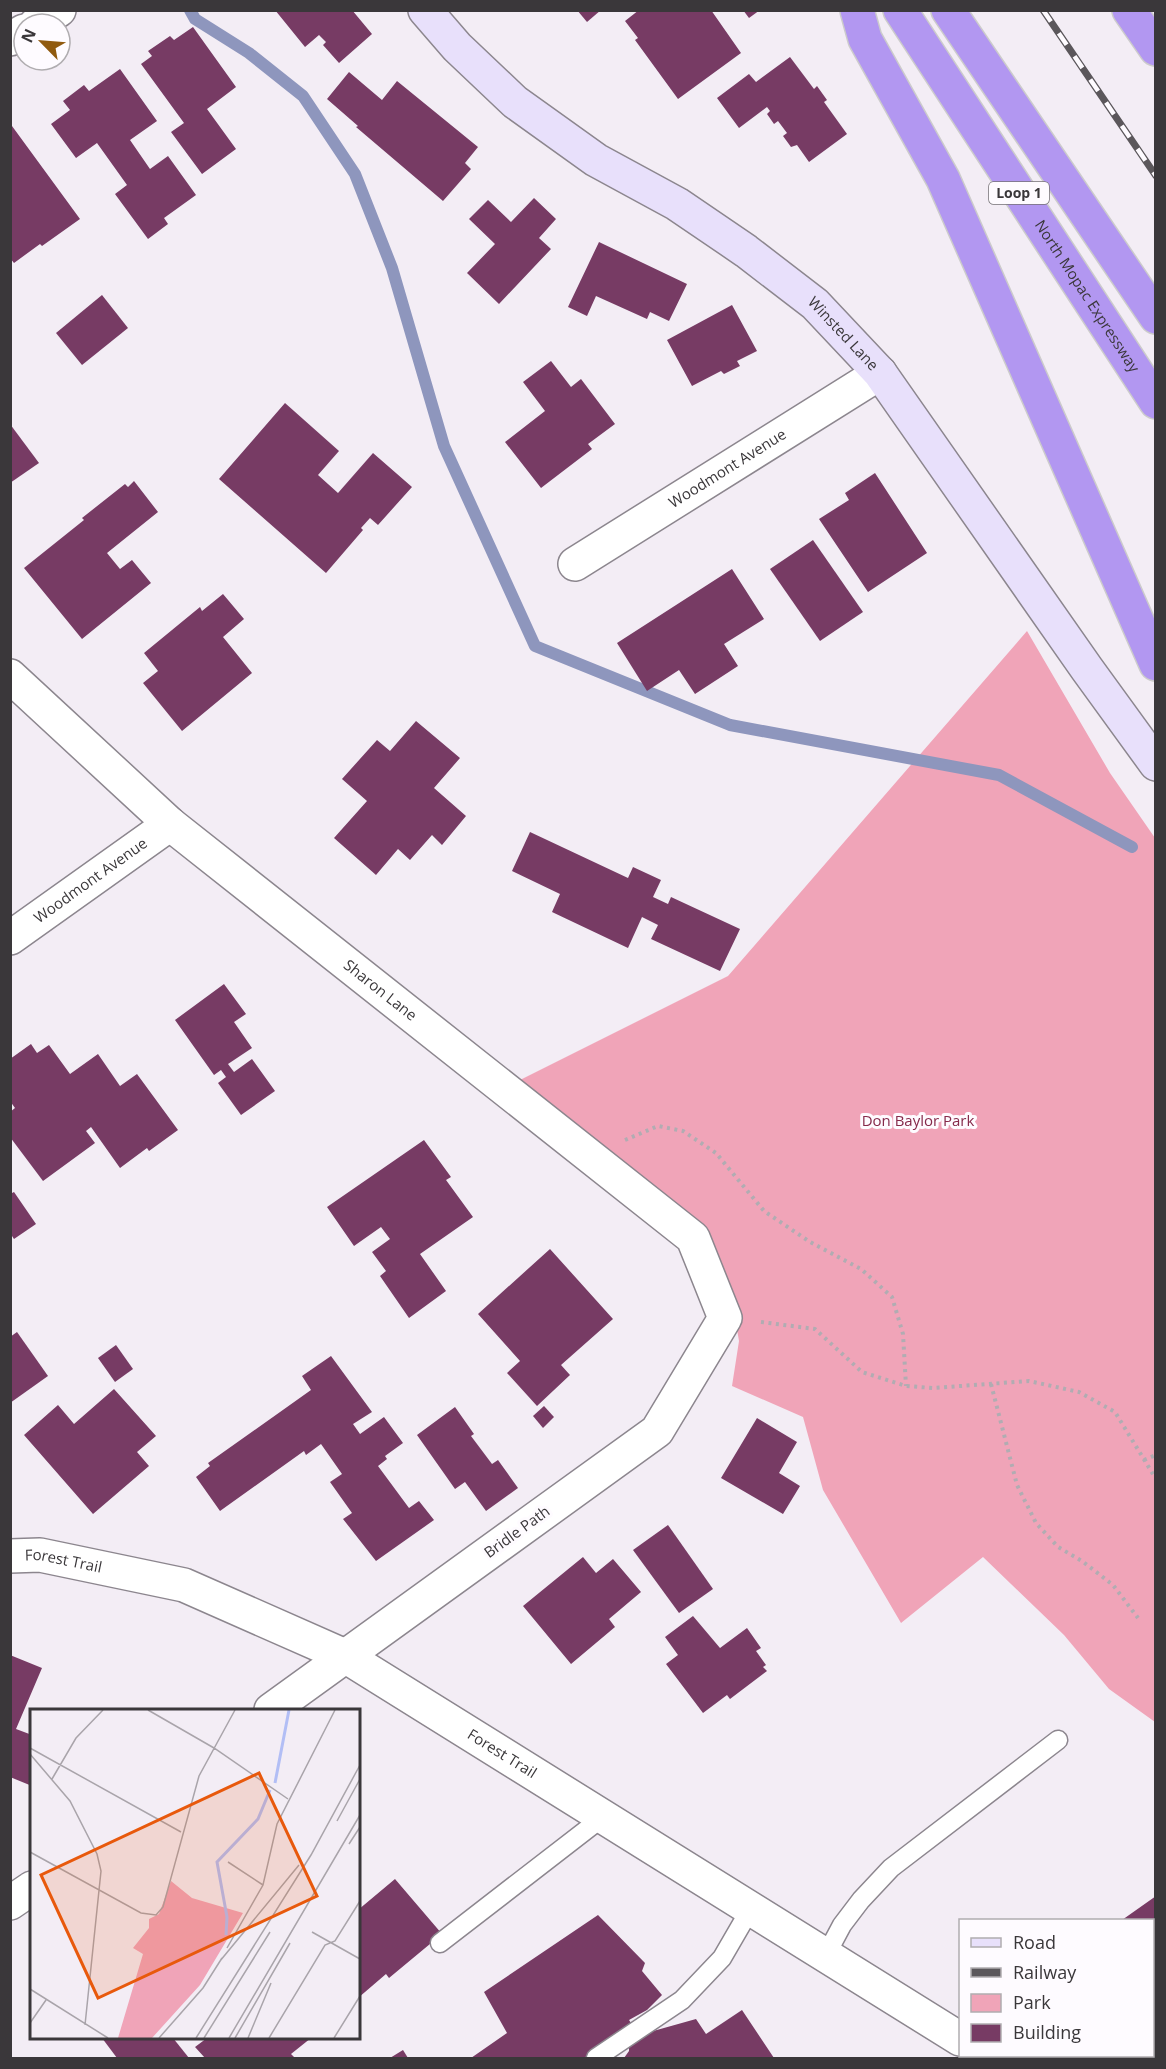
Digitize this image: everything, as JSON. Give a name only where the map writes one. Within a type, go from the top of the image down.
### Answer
[{"type":"highway","points":[[857,10],[865,39],[943,179],[1155,664]]},
{"type":"highway","name":"North Mopac Expressway","points":[[900,10],[1155,402]]},
{"type":"highway","points":[[948,10],[1155,317]]},
{"type":"highway","points":[[1129,10],[1155,49]]},
{"type":"main road","name":"Winsted Lane","points":[[425,10],[457,47],[514,102],[596,160],[677,204],[746,251],[815,304],[880,373],[1155,764]]},
{"type":"street","name":"Woodmont Avenue","points":[[575,564],[880,373]]},
{"type":"street","name":"Sharon Lane","points":[[10,676],[170,824],[693,1238],[725,1318]]},
{"type":"street","name":"Woodmont Avenue","points":[[10,938],[170,824]]},
{"type":"street","name":"Bridle Path","points":[[272,1709],[657,1431],[725,1318]]},
{"type":"street","name":"Forest Trail","points":[[10,1556],[40,1555],[184,1585],[345,1656],[959,2038]]},
{"type":"street","points":[[10,1903],[30,1889]]},
{"type":"lane","points":[[826,1955],[842,1925],[861,1900],[891,1868],[1058,1740]]},
{"type":"lane","points":[[440,1943],[603,1817]]},
{"type":"lane","points":[[597,2058],[682,2000],[722,1958],[751,1908]]},
{"type":"path","points":[[594,1159],[630,1137],[658,1126],[683,1131],[716,1153],[764,1211],[810,1242],[861,1269],[892,1297],[903,1334],[906,1386]]},
{"type":"path","points":[[725,1318],[816,1329],[862,1372],[906,1386],[933,1388],[1029,1381],[1079,1392],[1115,1412],[1155,1479]]},
{"type":"path","points":[[991,1384],[1017,1485],[1036,1523],[1058,1547],[1082,1561],[1113,1585],[1138,1618]]},
{"type":"path","points":[[1144,1460],[1155,1455]]},
{"type":"green space","name":"Don Baylor Park","points":[[1027,631],[1110,773],[1155,838],[1155,1722],[1109,1689],[1064,1635],[983,1557],[901,1623],[823,1490],[803,1417],[732,1386],[739,1341],[730,1289],[518,1081],[728,976]]},
{"type":"building","points":[[275,10],[352,10],[372,34],[339,63],[323,45],[326,42],[319,35],[305,47]]},
{"type":"building","points":[[577,10],[601,10],[587,22]]},
{"type":"building","points":[[639,10],[711,10],[741,53],[678,99],[635,40],[638,38],[625,21]]},
{"type":"building","points":[[743,10],[760,10],[749,18]]},
{"type":"building","points":[[193,27],[236,87],[207,109],[236,149],[202,174],[171,132],[184,123],[141,64],[152,56],[148,51],[170,36],[174,40]]},
{"type":"building","points":[[790,57],[814,89],[817,86],[827,100],[824,102],[847,134],[809,162],[797,145],[791,147],[783,136],[787,133],[778,121],[774,124],[767,114],[770,111],[767,107],[739,128],[717,98],[749,74],[756,82]]},
{"type":"building","points":[[120,69],[157,121],[130,140],[150,169],[168,156],[196,195],[164,218],[168,224],[148,239],[115,194],[127,185],[97,143],[76,158],[51,124],[70,110],[63,101],[84,85],[89,91]]},
{"type":"building","points":[[349,72],[382,100],[397,81],[478,147],[465,163],[471,169],[443,201],[356,127],[358,126],[327,99]]},
{"type":"building","points":[[12,126],[80,219],[14,263],[10,258]]},
{"type":"building","points":[[534,198],[556,219],[539,238],[551,249],[499,304],[467,273],[495,244],[469,219],[488,200],[511,222]]},
{"type":"building","points":[[599,242],[687,284],[669,321],[650,312],[647,319],[596,296],[587,316],[568,307]]},
{"type":"building","points":[[102,295],[128,328],[82,365],[56,333]]},
{"type":"building","points":[[732,305],[757,351],[737,361],[740,366],[724,374],[721,371],[692,386],[667,340]]},
{"type":"building","points":[[551,361],[571,387],[581,379],[615,424],[588,444],[592,449],[541,488],[505,442],[545,411],[523,382]]},
{"type":"building","points":[[285,403],[339,451],[318,475],[338,493],[373,453],[412,487],[378,525],[370,518],[361,528],[363,530],[326,573],[219,479]]},
{"type":"building","points":[[10,424],[39,463],[10,483]]},
{"type":"building","points":[[875,473],[927,553],[868,592],[819,519],[849,500],[845,493]]},
{"type":"building","points":[[134,481],[158,512],[107,553],[120,569],[132,560],[151,583],[82,639],[24,568],[84,520],[82,518],[125,484],[128,487]]},
{"type":"building","points":[[813,540],[863,612],[820,641],[770,569]]},
{"type":"building","points":[[732,569],[764,619],[724,644],[738,666],[695,694],[679,670],[647,691],[617,643]]},
{"type":"building","points":[[223,594],[244,619],[223,637],[252,673],[182,731],[143,683],[158,671],[144,653],[200,607],[202,611]]},
{"type":"building","points":[[416,721],[460,758],[434,788],[466,816],[442,845],[432,835],[410,860],[398,849],[376,875],[334,838],[367,801],[342,779],[377,740],[390,751]]},
{"type":"building","points":[[530,832],[628,878],[633,867],[661,880],[653,897],[668,904],[671,897],[740,929],[720,971],[651,939],[658,925],[642,917],[628,948],[552,912],[560,894],[512,871]]},
{"type":"building","points":[[224,984],[246,1014],[234,1022],[252,1048],[228,1064],[234,1072],[252,1059],[275,1091],[241,1115],[218,1083],[226,1077],[221,1070],[214,1075],[175,1020]]},
{"type":"building","points":[[31,1044],[37,1053],[49,1045],[70,1074],[98,1054],[120,1086],[137,1074],[178,1130],[149,1151],[147,1148],[120,1168],[91,1127],[86,1131],[95,1143],[43,1181],[10,1137],[10,1112],[15,1108],[10,1101],[10,1059]]},
{"type":"building","points":[[424,1140],[451,1177],[446,1180],[473,1217],[420,1254],[446,1291],[409,1318],[380,1276],[386,1271],[372,1252],[390,1239],[381,1227],[354,1246],[327,1207]]},
{"type":"building","points":[[14,1192],[36,1224],[14,1239],[10,1233],[10,1194]]},
{"type":"building","points":[[550,1249],[613,1319],[561,1365],[570,1375],[537,1406],[507,1373],[520,1361],[478,1314]]},
{"type":"building","points":[[17,1332],[48,1376],[10,1403],[10,1337]]},
{"type":"building","points":[[116,1345],[133,1369],[115,1382],[98,1358]]},
{"type":"building","points":[[331,1356],[372,1412],[353,1424],[360,1434],[384,1417],[403,1443],[385,1456],[387,1459],[378,1466],[409,1508],[419,1501],[434,1520],[376,1561],[343,1519],[352,1513],[330,1482],[342,1474],[321,1444],[306,1455],[304,1451],[220,1511],[196,1477],[210,1466],[208,1463],[311,1390],[302,1376]]},
{"type":"building","points":[[114,1389],[156,1436],[137,1452],[149,1466],[93,1514],[24,1435],[58,1405],[74,1424]]},
{"type":"building","points":[[544,1406],[554,1417],[543,1428],[533,1416]]},
{"type":"building","points":[[455,1407],[474,1434],[471,1436],[492,1464],[498,1460],[518,1488],[486,1511],[465,1482],[455,1489],[417,1435]]},
{"type":"building","points":[[757,1418],[797,1442],[779,1473],[800,1486],[783,1514],[721,1478]]},
{"type":"building","points":[[668,1525],[713,1589],[679,1613],[633,1550]]},
{"type":"building","points":[[583,1557],[596,1573],[613,1559],[641,1592],[609,1619],[615,1627],[571,1664],[523,1606]]},
{"type":"building","points":[[693,1616],[720,1648],[747,1628],[761,1648],[756,1651],[766,1665],[763,1667],[767,1671],[730,1699],[727,1695],[703,1713],[666,1664],[678,1655],[665,1637]]},
{"type":"building","points":[[10,1655],[42,1668],[16,1729],[30,1734],[30,1785],[10,1777]]},
{"type":"building","points":[[395,1879],[442,1934],[389,1978],[386,1974],[360,1996],[360,1908]]},
{"type":"building","points":[[1156,1896],[1156,1962],[1154,1960],[1154,1919],[1123,1919]]},
{"type":"building","points":[[598,1915],[645,1963],[642,1971],[662,1995],[647,2010],[629,2020],[639,2035],[696,2019],[706,2034],[742,2010],[774,2058],[624,2058],[629,2047],[586,2058],[471,2058],[507,2033],[484,1992]]},
{"type":"building","points":[[103,2039],[174,2039],[189,2058],[117,2058]]},
{"type":"building","points":[[206,2039],[310,2039],[291,2054],[295,2058],[205,2058],[195,2047]]},
{"type":"building","points":[[403,2050],[408,2058],[390,2058]]},
{"type":"waterway","points":[[190,10],[195,19],[249,53],[303,96],[355,174],[392,268],[444,446],[535,646],[730,725],[999,775],[1132,847]]},
{"type":"railway","points":[[1043,10],[1156,176]]}]
